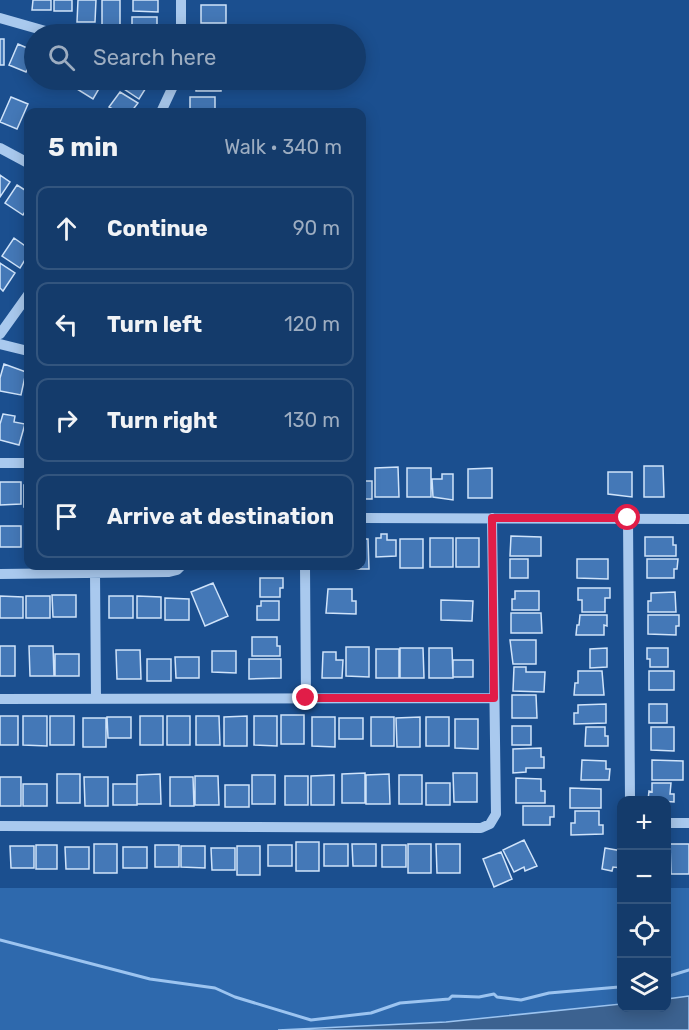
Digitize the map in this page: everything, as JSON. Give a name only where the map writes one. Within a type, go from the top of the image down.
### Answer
[{"type":"street","points":[[181,0],[181,24]]},
{"type":"street","points":[[0,18],[24,25]]},
{"type":"street","points":[[163,108],[171,90]]},
{"type":"street","points":[[0,148],[24,162]]},
{"type":"street","points":[[0,334],[24,301]]},
{"type":"street","points":[[0,344],[24,350]]},
{"type":"street","points":[[0,463],[24,463]]},
{"type":"street","points":[[366,518],[689,519]]},
{"type":"street","points":[[0,826],[481,828],[490,824],[496,814],[492,518]]},
{"type":"street","points":[[628,518],[630,796]]},
{"type":"street","points":[[0,573],[169,572],[177,570]]},
{"type":"street","points":[[305,570],[306,698]]},
{"type":"street","points":[[95,573],[96,699]]},
{"type":"street","points":[[0,699],[494,698]]},
{"type":"street","points":[[671,823],[689,824]]},
{"type":"shaded area","points":[[0,888],[617,888],[617,1012],[671,1012],[671,888],[689,888],[689,1030],[0,1030]]},
{"type":"shaded area","points":[[689,996],[689,1030],[278,1030],[446,1022],[617,1004],[617,1012],[671,1012],[671,998]]},
{"type":"building","points":[[33,0],[51,0],[51,10],[32,10]]},
{"type":"building","points":[[54,0],[72,0],[72,11],[54,11]]},
{"type":"building","points":[[78,0],[96,0],[95,22],[77,22]]},
{"type":"building","points":[[102,0],[120,0],[120,24],[102,24]]},
{"type":"building","points":[[133,0],[158,0],[158,12],[133,11]]},
{"type":"building","points":[[201,5],[226,5],[226,23],[201,23]]},
{"type":"building","points":[[132,17],[157,17],[157,24],[132,24]]},
{"type":"building","points":[[0,39],[4,39],[4,65],[0,65]]},
{"type":"building","points":[[18,44],[24,47],[24,71],[9,65]]},
{"type":"building","points":[[79,90],[98,90],[93,99]]},
{"type":"building","points":[[126,90],[145,90],[139,99]]},
{"type":"building","points":[[196,90],[221,90],[221,91]]},
{"type":"building","points":[[120,92],[138,103],[134,108],[109,107]]},
{"type":"building","points":[[11,97],[28,104],[24,108],[17,129],[0,122]]},
{"type":"building","points":[[190,97],[215,97],[215,108],[190,108]]},
{"type":"building","points":[[0,175],[10,182],[0,197]]},
{"type":"building","points":[[17,185],[24,189],[23,215],[5,203]]},
{"type":"building","points":[[14,238],[24,245],[24,262],[20,268],[2,256]]},
{"type":"building","points":[[0,263],[15,273],[3,291],[0,288]]},
{"type":"building","points":[[4,364],[24,371],[21,395],[0,391],[0,378]]},
{"type":"building","points":[[3,414],[15,416],[14,422],[24,424],[19,445],[0,440],[0,424]]},
{"type":"building","points":[[644,466],[663,466],[664,497],[644,497]]},
{"type":"building","points":[[398,467],[399,497],[375,497],[375,468]]},
{"type":"building","points":[[407,468],[431,468],[431,497],[407,497]]},
{"type":"building","points":[[492,468],[492,498],[468,498],[468,469]]},
{"type":"building","points":[[608,472],[632,472],[632,497],[608,494]]},
{"type":"building","points":[[442,474],[453,474],[453,500],[433,497],[432,479],[442,479]]},
{"type":"building","points":[[366,481],[372,481],[372,499],[366,499]]},
{"type":"building","points":[[0,482],[21,482],[21,504],[0,505]]},
{"type":"building","points":[[0,526],[21,526],[21,547],[0,547]]},
{"type":"building","points":[[381,534],[387,534],[387,540],[396,540],[396,556],[376,557],[376,538],[381,538]]},
{"type":"building","points":[[511,536],[541,537],[541,556],[510,556]]},
{"type":"building","points":[[645,537],[673,537],[676,556],[645,556]]},
{"type":"building","points":[[430,538],[453,538],[453,567],[430,567]]},
{"type":"building","points":[[456,538],[479,538],[479,567],[456,567]]},
{"type":"building","points":[[366,539],[368,539],[369,569],[366,569]]},
{"type":"building","points":[[400,539],[423,539],[423,568],[400,568]]},
{"type":"building","points":[[510,559],[528,559],[528,578],[510,578]]},
{"type":"building","points":[[577,559],[608,559],[608,579],[577,578]]},
{"type":"building","points":[[647,559],[678,559],[677,569],[674,569],[674,578],[647,578]]},
{"type":"building","points":[[260,578],[283,578],[280,597],[260,597]]},
{"type":"building","points":[[213,583],[228,616],[205,626],[191,592]]},
{"type":"building","points":[[578,588],[610,588],[610,598],[605,598],[605,612],[582,612],[582,600],[578,600]]},
{"type":"building","points":[[328,589],[352,589],[352,601],[356,601],[356,614],[326,613]]},
{"type":"building","points":[[515,591],[539,591],[539,610],[512,610]]},
{"type":"building","points":[[675,592],[676,612],[648,612],[651,593]]},
{"type":"building","points":[[52,595],[76,595],[76,617],[53,617]]},
{"type":"building","points":[[0,596],[23,597],[23,618],[0,618]]},
{"type":"building","points":[[26,596],[50,596],[50,618],[26,618]]},
{"type":"building","points":[[109,596],[133,596],[133,618],[109,618]]},
{"type":"building","points":[[137,596],[161,597],[161,618],[137,618]]},
{"type":"building","points":[[165,598],[189,599],[189,620],[165,620]]},
{"type":"building","points":[[441,600],[473,601],[472,621],[441,620]]},
{"type":"building","points":[[261,601],[279,601],[279,620],[257,620],[257,606],[261,606]]},
{"type":"building","points":[[511,613],[541,613],[542,633],[511,633]]},
{"type":"building","points":[[580,615],[607,615],[604,635],[576,635]]},
{"type":"building","points":[[648,615],[679,615],[676,635],[648,634]]},
{"type":"building","points":[[252,637],[277,637],[280,656],[252,656]]},
{"type":"building","points":[[510,640],[536,640],[536,664],[513,664]]},
{"type":"building","points":[[0,646],[15,646],[15,676],[0,676]]},
{"type":"building","points":[[29,646],[53,646],[54,676],[30,676]]},
{"type":"building","points":[[346,647],[369,647],[369,677],[346,676]]},
{"type":"building","points":[[400,648],[423,648],[424,678],[400,678]]},
{"type":"building","points":[[429,648],[452,648],[453,678],[429,678]]},
{"type":"building","points":[[607,648],[607,667],[590,668],[590,649]]},
{"type":"building","points":[[647,648],[668,648],[668,667],[650,667]]},
{"type":"building","points":[[376,649],[399,649],[399,678],[376,678]]},
{"type":"building","points":[[116,650],[140,650],[141,679],[117,679]]},
{"type":"building","points":[[212,651],[236,651],[236,673],[212,672]]},
{"type":"building","points":[[323,652],[336,652],[336,660],[343,660],[342,678],[322,678]]},
{"type":"building","points":[[55,654],[79,654],[79,676],[55,676]]},
{"type":"building","points":[[175,657],[199,657],[199,678],[176,678]]},
{"type":"building","points":[[147,659],[171,659],[171,681],[147,681]]},
{"type":"building","points":[[249,659],[281,659],[281,678],[249,679]]},
{"type":"building","points":[[453,660],[473,660],[473,677],[453,677]]},
{"type":"building","points":[[514,667],[526,667],[526,672],[545,672],[544,692],[513,691]]},
{"type":"building","points":[[578,671],[602,671],[604,695],[574,695],[575,683],[578,683]]},
{"type":"building","points":[[649,671],[674,671],[674,690],[649,690]]},
{"type":"building","points":[[512,695],[536,695],[537,718],[512,718]]},
{"type":"building","points":[[606,704],[606,723],[574,724],[574,713],[578,713],[578,705]]},
{"type":"building","points":[[649,704],[667,704],[667,723],[649,723]]},
{"type":"building","points":[[281,715],[304,715],[304,744],[281,744]]},
{"type":"building","points":[[0,716],[18,716],[18,745],[0,745]]},
{"type":"building","points":[[23,716],[47,716],[47,746],[23,745]]},
{"type":"building","points":[[50,716],[74,716],[74,745],[50,745]]},
{"type":"building","points":[[140,716],[163,716],[163,745],[140,745]]},
{"type":"building","points":[[167,716],[190,716],[190,745],[167,745]]},
{"type":"building","points":[[196,716],[219,716],[220,745],[196,745]]},
{"type":"building","points":[[247,716],[247,746],[224,746],[224,717]]},
{"type":"building","points":[[254,716],[277,716],[277,746],[254,745]]},
{"type":"building","points":[[107,717],[131,717],[131,738],[108,738]]},
{"type":"building","points":[[312,717],[335,717],[335,747],[312,746]]},
{"type":"building","points":[[371,717],[394,717],[394,746],[371,746]]},
{"type":"building","points":[[420,717],[420,747],[397,747],[396,718]]},
{"type":"building","points":[[426,717],[449,717],[449,746],[426,746]]},
{"type":"building","points":[[83,718],[106,718],[106,747],[83,747]]},
{"type":"building","points":[[339,718],[363,718],[363,739],[339,739]]},
{"type":"building","points":[[455,719],[478,719],[478,749],[455,748]]},
{"type":"building","points":[[512,726],[531,726],[531,745],[512,745]]},
{"type":"building","points":[[586,727],[605,727],[608,746],[585,746]]},
{"type":"building","points":[[651,727],[674,727],[674,751],[651,750]]},
{"type":"building","points":[[541,748],[544,768],[526,768],[526,772],[513,773],[513,749]]},
{"type":"building","points":[[582,760],[606,761],[606,769],[610,769],[609,780],[581,780]]},
{"type":"building","points":[[652,760],[683,761],[683,780],[652,780]]},
{"type":"building","points":[[365,773],[365,803],[342,803],[342,774]]},
{"type":"building","points":[[453,773],[477,773],[477,802],[454,802]]},
{"type":"building","points":[[57,774],[80,774],[80,803],[57,803]]},
{"type":"building","points":[[160,774],[161,804],[137,804],[137,775]]},
{"type":"building","points":[[389,774],[390,804],[366,804],[366,775]]},
{"type":"building","points":[[252,775],[275,775],[275,804],[252,804]]},
{"type":"building","points":[[334,775],[334,805],[311,805],[311,776]]},
{"type":"building","points":[[399,775],[422,775],[422,804],[399,804]]},
{"type":"building","points":[[195,776],[218,776],[219,805],[195,805]]},
{"type":"building","points":[[285,776],[308,776],[308,805],[285,805]]},
{"type":"building","points":[[0,777],[21,777],[21,806],[0,806]]},
{"type":"building","points":[[84,777],[108,777],[108,806],[85,806]]},
{"type":"building","points":[[170,777],[193,777],[194,806],[170,806]]},
{"type":"building","points":[[516,778],[541,779],[541,791],[545,791],[545,803],[516,803]]},
{"type":"building","points":[[426,783],[450,783],[450,805],[426,805]]},
{"type":"building","points":[[652,783],[671,783],[670,794],[674,794],[674,802],[671,802],[671,796],[648,796],[649,791],[652,792]]},
{"type":"building","points":[[23,784],[47,784],[47,806],[23,806]]},
{"type":"building","points":[[113,784],[137,784],[137,805],[113,805]]},
{"type":"building","points":[[225,785],[249,785],[249,807],[225,807]]},
{"type":"building","points":[[570,788],[601,789],[601,808],[570,808]]},
{"type":"building","points":[[523,806],[554,806],[554,817],[550,817],[550,825],[523,825]]},
{"type":"building","points":[[575,811],[599,811],[599,825],[603,825],[603,834],[571,835],[571,823],[575,823]]},
{"type":"building","points":[[524,840],[537,866],[525,871],[524,867],[514,872],[503,850]]},
{"type":"building","points":[[296,842],[319,842],[319,871],[296,871]]},
{"type":"building","points":[[94,844],[117,844],[117,873],[94,873]]},
{"type":"building","points":[[324,844],[348,844],[348,866],[324,866]]},
{"type":"building","points":[[352,844],[376,844],[376,866],[353,866]]},
{"type":"building","points":[[408,844],[431,844],[431,873],[408,873]]},
{"type":"building","points":[[436,844],[460,844],[460,873],[437,873]]},
{"type":"building","points":[[671,844],[689,844],[689,874],[671,874]]},
{"type":"building","points":[[36,845],[57,845],[57,869],[36,869]]},
{"type":"building","points":[[155,845],[179,845],[179,867],[155,867]]},
{"type":"building","points":[[268,845],[292,845],[292,866],[268,866]]},
{"type":"building","points":[[382,845],[406,845],[406,867],[382,867]]},
{"type":"building","points":[[10,846],[34,846],[34,868],[11,868]]},
{"type":"building","points":[[181,846],[205,846],[205,868],[181,867]]},
{"type":"building","points":[[237,846],[260,846],[260,875],[237,875]]},
{"type":"building","points":[[65,847],[89,847],[89,869],[66,869]]},
{"type":"building","points":[[123,847],[147,847],[147,868],[123,868]]},
{"type":"building","points":[[211,848],[235,848],[235,870],[212,870]]},
{"type":"building","points":[[605,848],[617,850],[617,867],[613,867],[612,871],[602,869]]},
{"type":"building","points":[[501,852],[512,879],[494,887],[483,859]]},
{"type":"waterway","points":[[0,940],[150,979],[215,988],[235,997],[311,1020],[371,1013],[400,1003],[449,999],[452,996],[479,997],[494,994],[497,997],[521,1000],[549,993],[617,987]]},
{"type":"waterway","points":[[671,975],[689,970]]},
{"type":"route","points":[[306,698],[494,698],[492,518],[628,518]]}]
